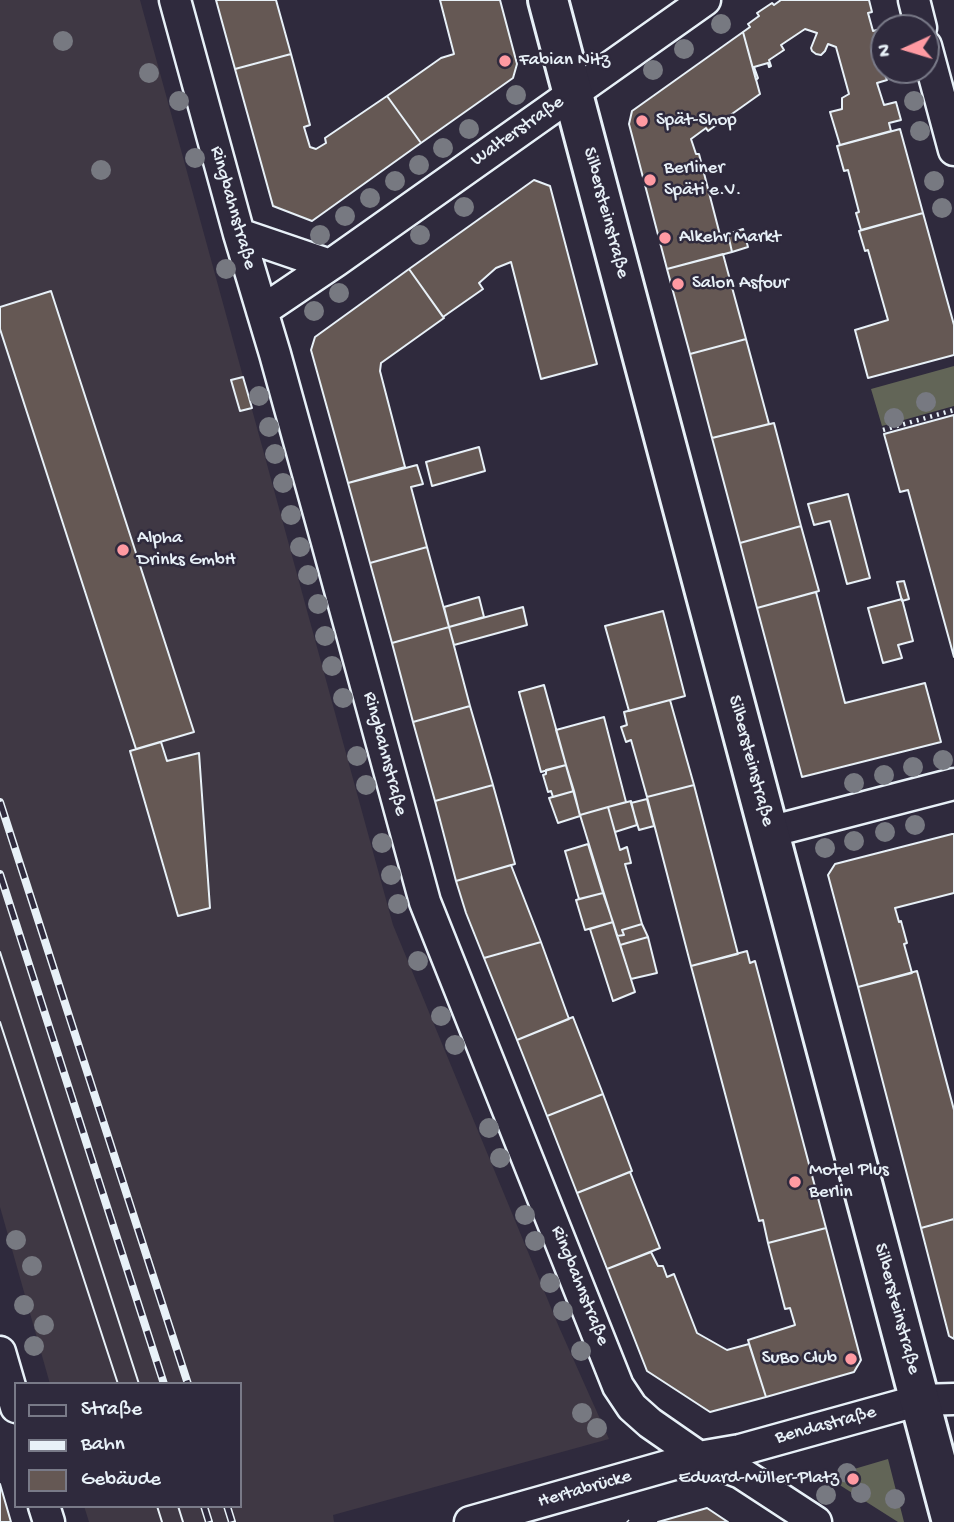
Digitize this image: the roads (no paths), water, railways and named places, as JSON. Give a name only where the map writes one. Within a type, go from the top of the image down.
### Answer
[{"type":"street","name":"Ringbahnstraße","points":[[175,0],[320,515],[425,902],[618,1386],[632,1407],[650,1423],[699,1457],[741,1473],[816,1522]]},
{"type":"street","name":"Silbersteinstraße","points":[[548,0],[769,832],[937,1399],[953,1522]]},
{"type":"street","name":"Walterstraße","points":[[262,311],[705,0]]},
{"type":"street","points":[[936,84],[954,149]]},
{"type":"street","points":[[239,234],[330,265]]},
{"type":"street","points":[[769,832],[954,785]]},
{"type":"street","points":[[0,1352],[14,1400]]},
{"type":"street","name":"Bendastraße","points":[[699,1457],[740,1450],[937,1399]]},
{"type":"street","name":"Hertabrücke","points":[[470,1522],[699,1457]]},
{"type":"tram line","points":[[0,952],[138,1382]]},
{"type":"tram line","points":[[0,1022],[117,1382]]},
{"type":"tram line","points":[[158,1508],[162,1522]]},
{"type":"tram line","points":[[179,1508],[183,1522]]},
{"type":"railway","points":[[0,802],[187,1382]]},
{"type":"railway","points":[[0,874],[163,1382]]},
{"type":"railway","points":[[205,1508],[209,1522]]},
{"type":"railway","points":[[228,1508],[232,1522]]},
{"type":"place","name":"Fabian Nitz","points":[[505,61]]},
{"type":"place","name":"Spät-Shop","points":[[642,121]]},
{"type":"place","name":"Berliner Späti e.V.","points":[[650,180]]},
{"type":"place","name":"Alkehr Markt","points":[[665,238]]},
{"type":"place","name":"Salon Asfour","points":[[678,284]]},
{"type":"place","name":"Alpha Drinks GmbH","points":[[123,550]]},
{"type":"place","name":"Motel Plus Berlin","points":[[795,1182]]},
{"type":"place","name":"SuBo Club","points":[[851,1359]]},
{"type":"place","name":"Eduard-Müller-Platz","points":[[853,1479]]}]
